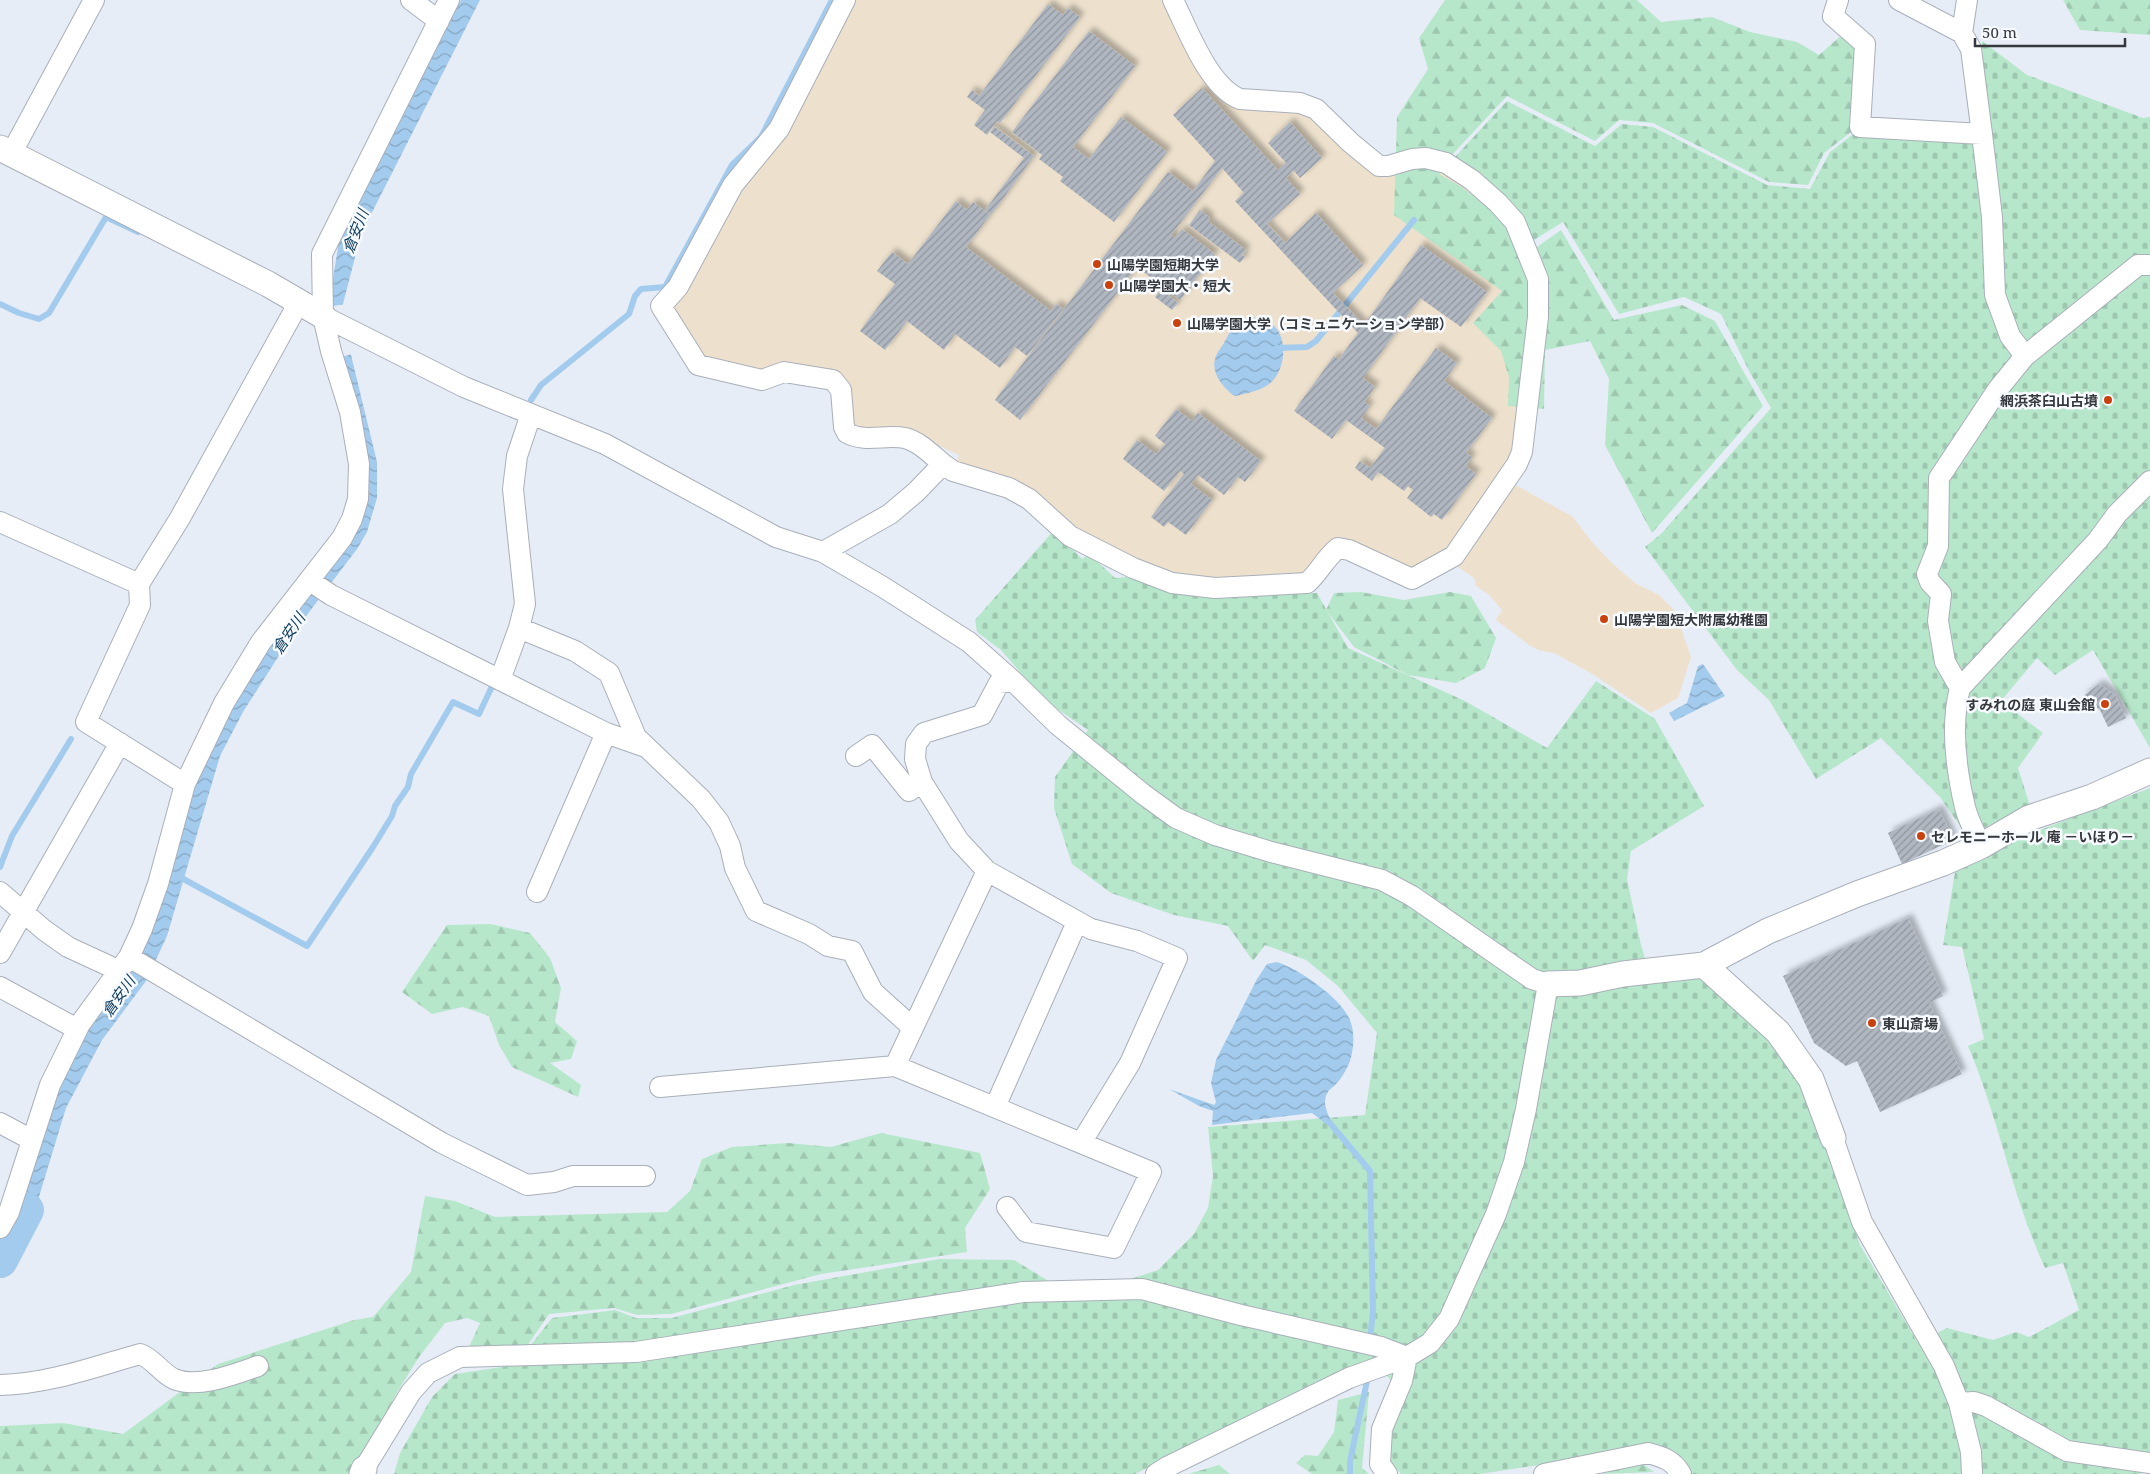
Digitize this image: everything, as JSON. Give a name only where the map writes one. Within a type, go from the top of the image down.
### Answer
[{"type":"street","points":[[94,0],[6,151],[268,284],[334,322],[464,387],[604,444],[776,537],[823,552],[883,587],[969,642],[1058,725],[1143,794],[1176,818],[1215,835],[1271,852],[1382,880],[1412,896],[1532,979],[1548,984],[1580,983],[1623,974],[1704,965],[1768,931],[1981,846],[2029,818],[2092,796],[2150,772]]},
{"type":"street","points":[[410,0],[439,21]]},
{"type":"street","points":[[0,1228],[9,1212],[50,1085],[77,1029],[128,963],[158,884],[185,784],[224,703],[243,669],[293,598],[316,585],[352,519],[358,499],[360,482],[359,464],[350,412],[331,351],[334,322],[322,254],[450,0]]},
{"type":"street","points":[[845,0],[779,129],[733,185],[678,287],[661,306],[698,365],[762,380],[784,372],[833,380],[841,390],[844,427],[847,433],[863,438],[904,438],[919,445],[954,471],[1009,488],[1028,499],[1070,536],[1133,568],[1172,583],[1215,588],[1307,583],[1316,576],[1330,554],[1338,548],[1349,550],[1412,579],[1454,556],[1517,464],[1522,452],[1538,316],[1538,279],[1515,222],[1498,203],[1472,180],[1446,163],[1426,158],[1412,159],[1388,166],[1379,166],[1351,143],[1316,109],[1300,103],[1240,99],[1231,96],[1205,63],[1173,0]]},
{"type":"street","points":[[1838,0],[1833,16],[1865,44],[1860,127],[1982,134]]},
{"type":"street","points":[[1899,0],[1962,33],[1971,49],[1992,217],[1995,295],[2010,336],[2025,356]]},
{"type":"street","points":[[1962,33],[1967,0]]},
{"type":"street","points":[[1960,688],[1945,662],[1938,621],[1941,594],[1930,582],[1927,574],[1938,546],[1938,478],[1998,389],[2025,356],[2138,265],[2150,265]]},
{"type":"street","points":[[185,784],[86,722],[140,605],[139,584],[180,518],[299,302]]},
{"type":"street","points":[[497,678],[520,628],[524,604],[513,489],[517,456],[531,414]]},
{"type":"street","points":[[823,552],[890,514],[916,492],[943,464]]},
{"type":"street","points":[[1981,846],[1965,808],[1956,749],[1955,709],[1960,688],[2098,540],[2117,514],[2150,481]]},
{"type":"street","points":[[0,522],[139,584]]},
{"type":"street","points":[[316,585],[606,733],[648,747]]},
{"type":"street","points":[[520,628],[575,651],[609,673],[636,737],[701,799],[719,822],[730,846],[735,868],[756,911],[809,934],[828,946],[852,951],[873,992],[912,1027]]},
{"type":"street","points":[[1013,681],[999,683],[982,715],[924,733],[916,744],[915,759],[922,782],[959,841],[987,871],[1091,929],[1137,941],[1177,958],[1130,1063],[1081,1143]]},
{"type":"street","points":[[537,892],[606,733]]},
{"type":"street","points":[[0,953],[120,743]]},
{"type":"street","points":[[856,756],[872,745],[909,791],[922,782]]},
{"type":"street","points":[[895,1066],[987,871]]},
{"type":"street","points":[[0,892],[68,947],[153,971],[442,1143],[527,1185],[554,1182],[573,1176],[645,1176]]},
{"type":"street","points":[[995,1107],[1078,922]]},
{"type":"street","points":[[1704,965],[1778,1032],[1811,1079],[1862,1222],[1944,1366],[1959,1403],[1971,1452],[1972,1474]]},
{"type":"street","points":[[1156,1474],[1349,1378],[1407,1357],[1430,1343],[1449,1318],[1496,1214],[1514,1162],[1526,1109],[1548,984]]},
{"type":"street","points":[[0,987],[77,1029]]},
{"type":"street","points":[[660,1087],[895,1066],[1151,1172],[1114,1248],[1026,1232],[1007,1207]]},
{"type":"street","points":[[0,1123],[32,1140]]},
{"type":"street","points":[[363,1472],[411,1392],[428,1373],[460,1357],[636,1352],[1024,1292],[1142,1289],[1241,1315],[1381,1347],[1407,1357]]},
{"type":"street","points":[[0,1385],[22,1384],[72,1373],[140,1354],[148,1357],[173,1378],[186,1382],[220,1379],[258,1366]]},
{"type":"street","points":[[1387,1474],[1380,1464],[1382,1429],[1402,1381],[1407,1357]]},
{"type":"street","points":[[1959,1403],[1974,1402],[1986,1406],[2067,1451],[2150,1463]]},
{"type":"street","points":[[1544,1474],[1648,1453],[1674,1463],[1681,1474]]},
{"type":"shaded area","name":"山陽学園大・短大","points":[[854,0],[1165,0],[1215,90],[1305,111],[1370,170],[1431,166],[1462,184],[1488,203],[1530,279],[1514,455],[1453,546],[1412,569],[1357,544],[1299,576],[1200,581],[1164,573],[956,466],[959,455],[903,430],[853,429],[848,392],[700,358],[671,307]]},
{"type":"shaded area","points":[[1512,483],[1573,517],[1591,541],[1612,563],[1635,583],[1659,595],[1675,611],[1691,657],[1678,698],[1651,713],[1594,675],[1554,653],[1538,650],[1529,645],[1496,620],[1502,610],[1489,595],[1476,586],[1474,578],[1455,565]]},
{"type":"green space","points":[[1445,0],[1637,0],[1661,22],[1712,17],[1750,32],[1797,42],[1819,55],[1843,34],[1860,45],[1855,129],[1824,153],[1808,185],[1769,182],[1653,123],[1619,120],[1595,141],[1507,96],[1451,156],[1439,174],[1463,188],[1537,247],[1561,230],[1614,320],[1682,305],[1715,321],[1763,406],[1652,533],[1605,445],[1609,379],[1590,341],[1545,350],[1544,409],[1508,406],[1509,377],[1501,351],[1473,323],[1502,291],[1394,215],[1397,117],[1428,69],[1419,38]]},
{"type":"green space","points":[[2063,0],[2150,0],[2150,35],[2080,30]]},
{"type":"green space","points":[[1982,41],[2027,75],[2143,118],[2150,117],[2150,748],[2093,650],[2055,675],[2037,658],[2001,701],[2043,733],[2018,768],[2030,806],[1967,836],[1940,797],[1881,738],[1816,779],[1769,700],[1737,670],[1645,547],[1662,533],[1771,408],[1750,373],[1721,314],[1684,297],[1619,314],[1563,222],[1534,240],[1511,202],[1454,158],[1507,101],[1595,146],[1622,124],[1653,127],[1767,185],[1810,189],[1830,152],[1857,131],[1986,136]]},
{"type":"green space","points":[[1054,530],[1082,559],[1089,554],[1115,578],[1126,577],[1174,591],[1200,594],[1317,593],[1348,648],[1465,701],[1547,748],[1596,681],[1655,719],[1704,806],[1631,851],[1627,879],[1641,945],[1652,980],[1667,982],[1700,975],[1790,1060],[1827,1148],[1860,1245],[1918,1343],[1947,1328],[1993,1340],[2016,1332],[2029,1337],[2079,1310],[2063,1263],[2045,1268],[2033,1241],[1979,1074],[1968,1046],[1984,1039],[1962,947],[1943,945],[1955,872],[2027,835],[2150,788],[2150,1469],[2140,1474],[1690,1474],[1687,1464],[1572,1460],[1480,1474],[1401,1474],[1391,1463],[1392,1432],[1405,1395],[1372,1360],[1318,1381],[1135,1474],[394,1474],[400,1453],[432,1397],[455,1374],[515,1365],[552,1318],[615,1310],[636,1318],[672,1318],[794,1285],[939,1259],[1014,1260],[1075,1297],[1158,1270],[1194,1234],[1208,1208],[1213,1176],[1208,1127],[1365,1115],[1377,1033],[1338,986],[1306,960],[1265,945],[1253,961],[1228,926],[1174,915],[1111,893],[1072,864],[1054,808],[1055,777],[1088,730],[1044,700],[1001,650],[977,632],[975,620]]},
{"type":"green space","points":[[1361,592],[1404,600],[1450,592],[1471,596],[1496,638],[1485,668],[1456,683],[1408,675],[1354,647],[1326,610],[1334,593]]},
{"type":"green space","points":[[491,924],[530,933],[550,958],[561,988],[555,1022],[577,1041],[571,1059],[550,1063],[581,1085],[578,1097],[512,1067],[499,1045],[489,1016],[463,1007],[432,1014],[402,992],[447,925]]},
{"type":"green space","points":[[881,1133],[980,1153],[990,1189],[965,1228],[967,1252],[821,1274],[671,1314],[637,1315],[614,1308],[549,1314],[527,1346],[469,1347],[480,1323],[467,1318],[445,1323],[419,1357],[396,1394],[355,1474],[0,1474],[0,1426],[63,1423],[123,1434],[218,1364],[354,1320],[373,1317],[411,1272],[425,1196],[455,1201],[495,1217],[667,1212],[690,1191],[702,1159],[732,1147],[788,1143],[831,1147]]},
{"type":"green space","points":[[1369,1392],[1362,1468],[1369,1474],[1312,1474],[1296,1463],[1305,1455],[1318,1456],[1334,1432],[1338,1400]]},
{"type":"green space","points":[[1640,1462],[1654,1472],[1602,1474]]},
{"type":"green space","points":[[1219,1465],[1230,1474],[1188,1474]]},
{"type":"water","points":[[461,0],[480,0],[361,234],[343,304],[351,355],[377,462],[377,498],[367,532],[357,549],[294,632],[243,712],[220,756],[167,936],[146,981],[102,1040],[66,1108],[38,1200],[11,1258],[0,1252],[0,1235],[55,1087],[168,872],[198,778],[231,706],[256,662],[365,507],[329,303],[340,235]]},
{"type":"water","points":[[1253,317],[1264,320],[1274,326],[1279,332],[1283,348],[1281,365],[1274,380],[1268,385],[1256,391],[1235,396],[1219,380],[1215,370],[1215,359],[1235,324]]},
{"type":"water","points":[[1703,664],[1725,696],[1674,721],[1669,713],[1687,703],[1698,666]]},
{"type":"water","points":[[1277,962],[1318,985],[1338,1003],[1350,1020],[1353,1040],[1350,1061],[1325,1100],[1329,1117],[1333,1124],[1330,1127],[1312,1113],[1212,1125],[1213,1111],[1199,1106],[1169,1089],[1214,1105],[1216,1102],[1211,1083],[1216,1060],[1257,979],[1267,964]]},
{"type":"pier","points":[[345,304],[352,354],[341,357],[328,307]]},
{"type":"building","points":[[1048,4],[1063,15],[1068,8],[1080,17],[1000,123],[997,121],[987,135],[974,125],[985,110],[967,97],[972,90],[979,96]]},
{"type":"building","points":[[1089,31],[1135,66],[1073,147],[1089,159],[1121,117],[1167,152],[1114,222],[1060,181],[1063,177],[1039,159],[1042,155],[1012,132]]},
{"type":"building","points":[[1202,88],[1278,170],[1286,163],[1268,143],[1290,122],[1322,158],[1300,178],[1293,170],[1286,178],[1300,194],[1267,224],[1285,243],[1316,213],[1363,265],[1333,293],[1364,325],[1421,245],[1487,292],[1461,327],[1420,298],[1363,378],[1375,387],[1364,402],[1370,406],[1361,418],[1376,429],[1436,348],[1457,363],[1444,381],[1492,418],[1466,453],[1472,457],[1466,466],[1476,474],[1442,520],[1434,514],[1431,517],[1407,498],[1413,490],[1408,486],[1404,491],[1378,472],[1372,481],[1355,468],[1360,461],[1370,468],[1385,448],[1346,420],[1332,439],[1294,411],[1334,356],[1339,359],[1358,333],[1235,201],[1244,193],[1222,168],[1171,235],[1175,238],[1182,229],[1215,254],[1180,300],[1137,267],[1020,420],[995,400],[1168,172],[1193,191],[1215,161],[1173,115]]},
{"type":"building","points":[[995,127],[1034,156],[991,215],[985,210],[1024,158],[990,132]]},
{"type":"building","points":[[956,201],[967,210],[973,202],[990,215],[966,247],[1051,311],[1056,304],[1063,309],[1027,356],[1015,347],[1000,368],[955,334],[944,350],[907,321],[885,350],[860,331],[895,284],[877,271],[892,252],[908,264]]},
{"type":"building","points":[[1200,210],[1210,218],[1208,221],[1246,250],[1242,255],[1245,257],[1240,263],[1189,225]]},
{"type":"building","points":[[1161,289],[1178,303],[1172,310],[1155,297]]},
{"type":"building","points":[[1176,409],[1192,421],[1198,413],[1261,461],[1245,482],[1238,477],[1224,495],[1198,475],[1191,484],[1212,500],[1186,535],[1168,522],[1164,527],[1151,517],[1184,474],[1180,471],[1164,491],[1123,459],[1137,440],[1156,454],[1165,444],[1155,436]]},
{"type":"building","name":"すみれの庭 東山会館","points":[[2099,684],[2115,695],[2126,718],[2108,727],[2100,710],[2082,697]]},
{"type":"building","name":"セレモニーホール 庵 －いほり－","points":[[1939,809],[1953,840],[1902,864],[1888,833]]},
{"type":"building","name":"東山斎場","points":[[1908,918],[1943,996],[1929,1003],[1962,1074],[1880,1112],[1857,1061],[1846,1066],[1814,1043],[1783,976]]},
{"type":"waterway","points":[[531,400],[541,385],[629,314],[635,296],[641,289],[665,287],[732,165],[761,137],[832,0]]},
{"type":"waterway","points":[[0,304],[19,313],[39,319],[49,313],[106,217],[138,232]]},
{"type":"waterway","points":[[1277,348],[1307,347],[1316,341],[1414,220]]},
{"type":"waterway","points":[[176,875],[307,946],[392,816],[395,806],[408,787],[411,774],[453,702],[479,714],[495,680]]},
{"type":"waterway","points":[[0,867],[12,836],[71,739]]},
{"type":"waterway","points":[[1329,1122],[1370,1171],[1373,1312],[1370,1339]]},
{"type":"waterway","name":"倉安川","points":[[0,1260],[26,1210]]},
{"type":"waterway","points":[[1350,1474],[1350,1461],[1367,1381]]},
{"type":"place","name":"山陽学園短期大学","points":[[1097,264]]},
{"type":"place","name":"山陽学園大・短大","points":[[1109,285]]},
{"type":"place","name":"山陽学園大学（コミュニケーション学部）","points":[[1177,323]]},
{"type":"place","name":"網浜茶臼山古墳","points":[[2108,400]]},
{"type":"place","name":"山陽学園短大附属幼稚園","points":[[1604,619]]},
{"type":"place","name":"すみれの庭 東山会館","points":[[2105,704]]},
{"type":"place","name":"セレモニーホール 庵 －いほり－","points":[[1921,836]]},
{"type":"place","name":"東山斎場","points":[[1872,1023]]}]
